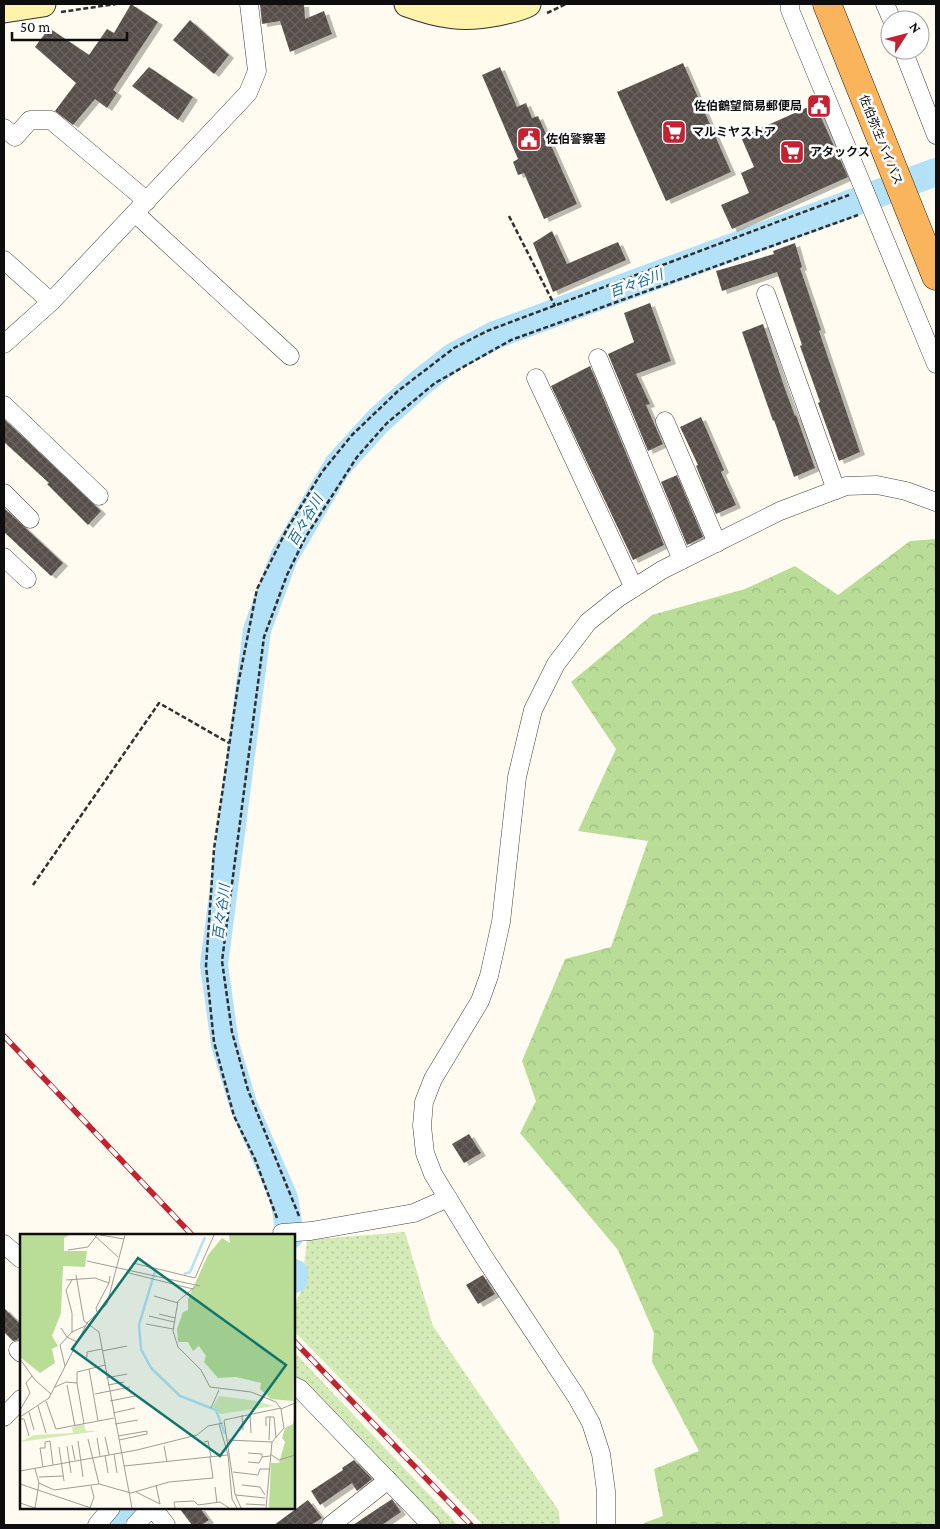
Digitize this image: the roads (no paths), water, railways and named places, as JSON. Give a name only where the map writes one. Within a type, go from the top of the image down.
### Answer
[{"type":"highway","name":"佐伯弥生バイパス","points":[[831,5],[912,219],[936,276]]},
{"type":"main road","points":[[4,10],[43,4]]},
{"type":"main road","points":[[406,4],[450,17],[478,17],[520,8],[528,4]]},
{"type":"street","points":[[4,344],[50,302],[248,93],[256,72],[249,4]]},
{"type":"street","points":[[790,4],[790,10],[936,364]]},
{"type":"street","points":[[907,60],[936,134]]},
{"type":"street","points":[[4,128],[16,137],[30,120],[51,120],[290,356]]},
{"type":"street","points":[[4,260],[50,302]]},
{"type":"street","points":[[766,294],[836,490]]},
{"type":"street","points":[[598,358],[682,560]]},
{"type":"street","points":[[536,378],[634,588]]},
{"type":"street","points":[[4,404],[99,496]]},
{"type":"street","points":[[665,421],[717,543]]},
{"type":"street","points":[[606,1525],[606,1491],[601,1454],[592,1423],[482,1254],[433,1174],[425,1153],[422,1126],[424,1102],[433,1079],[480,1000],[489,976],[500,922],[517,777],[533,710],[556,664],[588,622],[618,598],[662,570],[780,511],[846,486],[877,485],[906,490],[936,502]]},
{"type":"street","points":[[4,492],[30,519]]},
{"type":"street","points":[[4,557],[28,579]]},
{"type":"street","points":[[282,1233],[309,1231],[414,1213],[448,1198]]},
{"type":"street","points":[[4,1244],[20,1258]]},
{"type":"street","points":[[295,1386],[300,1389],[431,1525]]},
{"type":"street","points":[[4,1417],[20,1399]]},
{"type":"street","points":[[331,1525],[388,1480]]},
{"type":"street","points":[[97,1525],[110,1509]]},
{"type":"street","points":[[135,1525],[151,1509]]},
{"type":"street","points":[[153,1509],[166,1525]]},
{"type":"waterway","name":"百々谷川","points":[[290,1234],[284,1198],[243,1104],[225,1044],[214,965],[257,630],[284,557],[338,465],[378,421],[420,383],[453,357],[495,335],[936,172]]},
{"type":"waterway","name":"百々谷川","points":[[114,1525],[128,1509]]},
{"type":"railway","points":[[4,1036],[191,1234]]},
{"type":"railway","points":[[295,1342],[471,1525]]},
{"type":"place","name":"佐伯鶴望簡易郵便局","points":[[819,106]]},
{"type":"place","name":"マルミヤストア","points":[[674,132]]},
{"type":"place","name":"佐伯警察署","points":[[529,139]]},
{"type":"place","name":"アタックス","points":[[792,152]]}]
